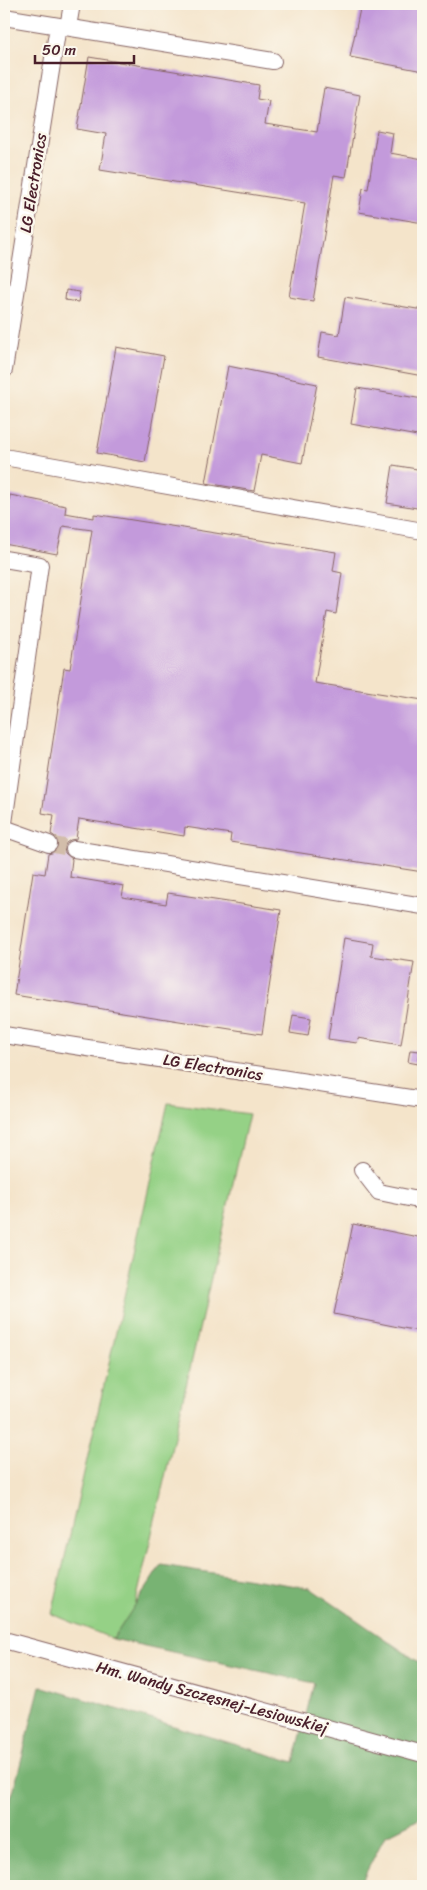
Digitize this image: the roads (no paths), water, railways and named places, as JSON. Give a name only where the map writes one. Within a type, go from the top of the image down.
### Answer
[{"type":"street","name":"LG Electronics","points":[[4,370],[63,27],[72,4]]},
{"type":"street","points":[[4,17],[273,61]]},
{"type":"street","points":[[4,457],[423,531]]},
{"type":"street","points":[[4,559],[40,565],[4,823]]},
{"type":"street","points":[[4,828],[49,844]]},
{"type":"street","points":[[74,849],[423,906]]},
{"type":"street","name":"LG Electronics","points":[[4,1035],[423,1100]]},
{"type":"street","points":[[362,1170],[379,1192],[423,1201]]},
{"type":"street","name":"Hm. Wandy Szczęsnej-Lesiowskiej","points":[[4,1640],[422,1754]]},
{"type":"tunnel","points":[[49,844],[74,849]]}]
